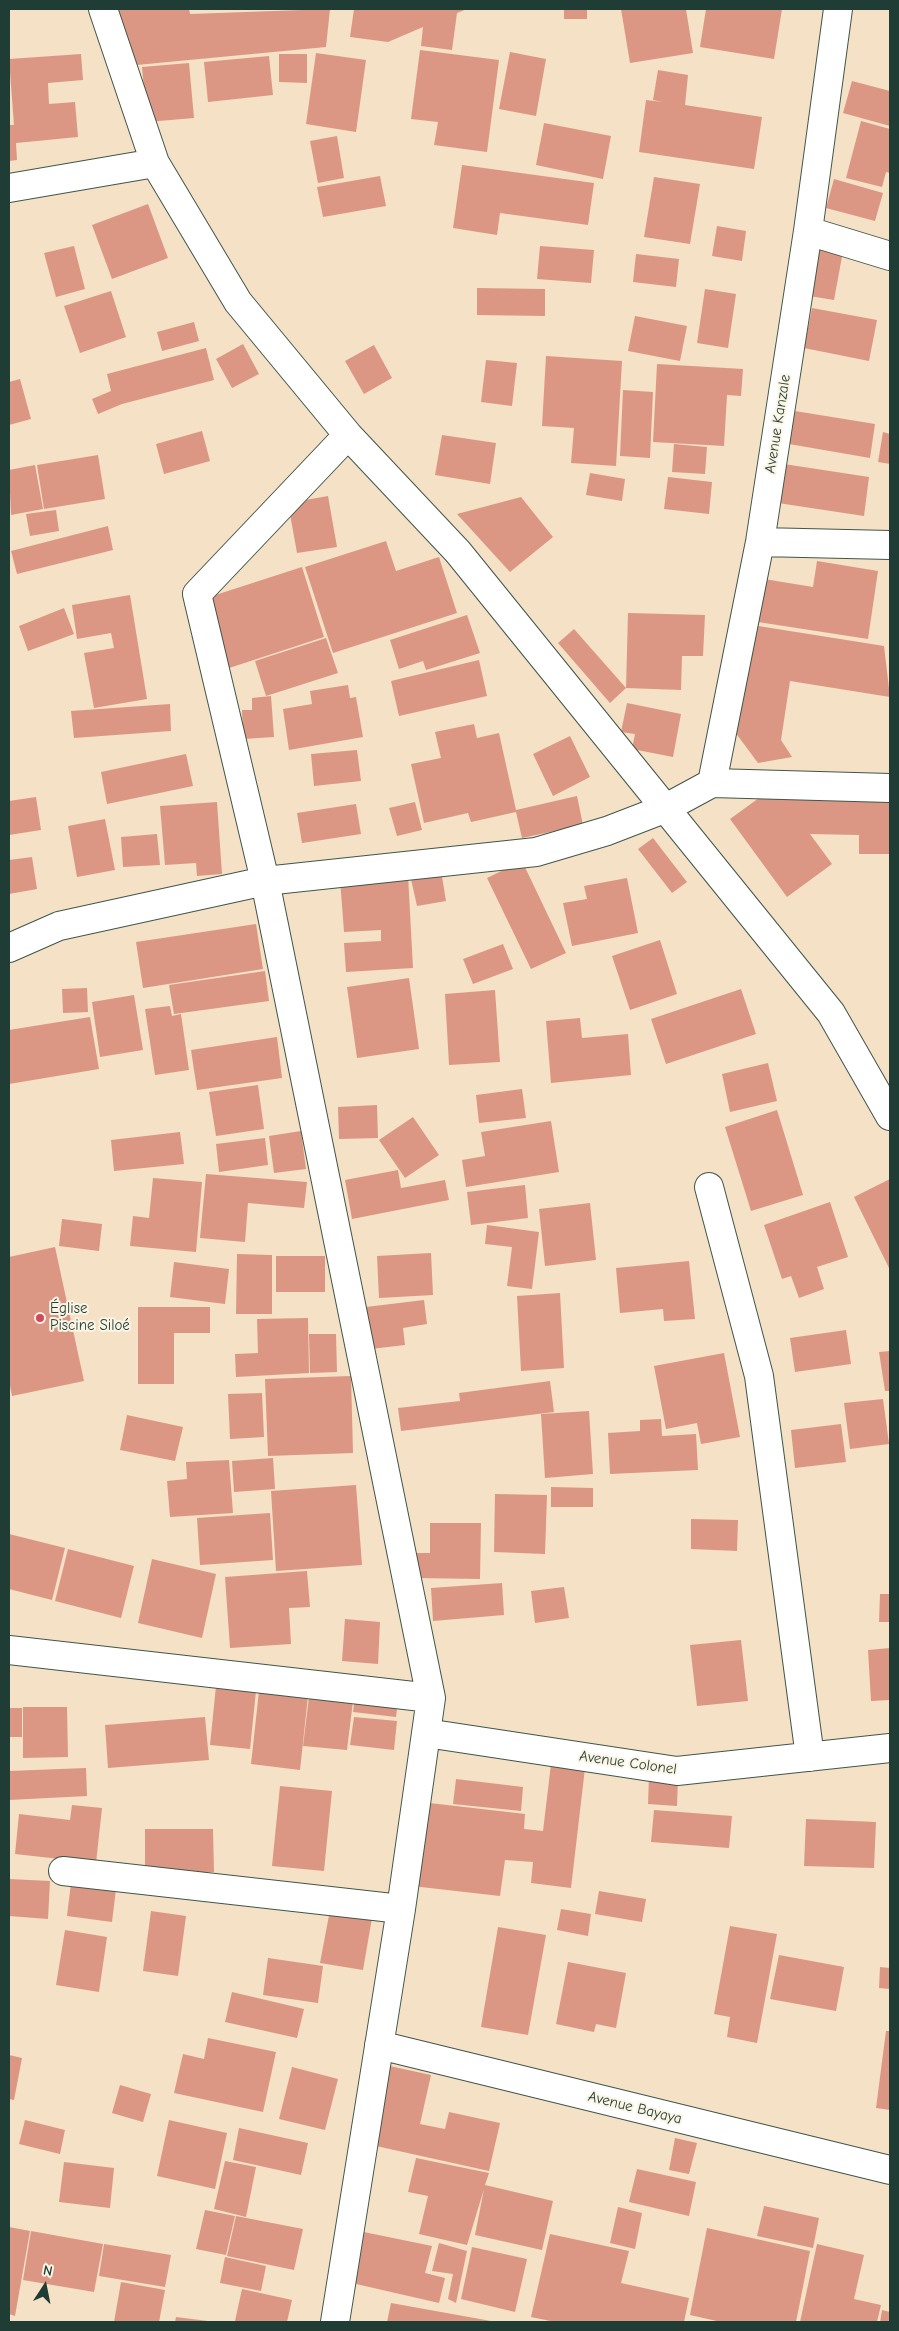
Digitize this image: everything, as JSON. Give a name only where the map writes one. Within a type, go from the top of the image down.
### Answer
[{"type":"street","points":[[103,9],[156,164],[238,302],[348,434],[458,552],[664,809],[831,1013],[890,1116]]},
{"type":"street","name":"Avenue Kanzale","points":[[712,783],[760,542],[808,230],[838,9]]},
{"type":"street","points":[[9,188],[156,164]]},
{"type":"street","points":[[808,230],[890,256]]},
{"type":"street","points":[[335,2322],[401,1909],[431,1698],[265,881],[197,594],[348,434]]},
{"type":"street","points":[[760,542],[890,545]]},
{"type":"street","points":[[9,948],[59,926],[265,881],[536,852],[607,831],[664,809],[712,783],[890,788]]},
{"type":"street","points":[[710,1187],[760,1376],[810,1757]]},
{"type":"street","points":[[9,1650],[431,1698]]},
{"type":"street","name":"Avenue Colonel","points":[[426,1733],[677,1772],[890,1748]]},
{"type":"street","points":[[62,1872],[401,1909]]},
{"type":"street","name":"Avenue Bayaya","points":[[379,2045],[890,2170]]},
{"type":"building","points":[[118,9],[189,9],[190,14],[330,9],[326,47],[126,66]]},
{"type":"building","points":[[354,9],[467,9],[457,13],[452,50],[421,46],[423,27],[388,42],[350,37]]},
{"type":"building","points":[[564,9],[587,9],[587,19],[564,19]]},
{"type":"building","points":[[621,9],[686,9],[693,53],[630,63]]},
{"type":"building","points":[[706,9],[782,9],[774,59],[700,47]]},
{"type":"building","points":[[420,50],[499,60],[487,152],[434,145],[438,122],[411,119]]},
{"type":"building","points":[[510,52],[546,59],[536,116],[499,109]]},
{"type":"building","points":[[316,53],[366,60],[356,132],[306,124]]},
{"type":"building","points":[[81,54],[83,80],[48,83],[49,104],[75,102],[78,137],[16,143],[17,160],[9,161],[9,125],[14,125],[9,59]]},
{"type":"building","points":[[279,54],[307,54],[307,83],[279,82]]},
{"type":"building","points":[[269,56],[273,95],[208,102],[204,62]]},
{"type":"building","points":[[189,63],[194,118],[147,122],[142,67]]},
{"type":"building","points":[[658,70],[688,75],[685,105],[762,117],[754,169],[639,152],[646,100],[663,102],[653,100]]},
{"type":"building","points":[[852,81],[890,91],[890,126],[843,113]]},
{"type":"building","points":[[861,121],[890,129],[890,173],[886,172],[882,187],[846,178]]},
{"type":"building","points":[[544,123],[611,136],[603,179],[536,165]]},
{"type":"building","points":[[337,136],[344,178],[318,183],[310,141]]},
{"type":"building","points":[[462,165],[594,183],[588,225],[500,213],[497,235],[453,228]]},
{"type":"building","points":[[380,176],[386,206],[323,217],[317,187]]},
{"type":"building","points":[[654,177],[700,184],[690,244],[644,237]]},
{"type":"building","points":[[834,179],[883,193],[875,221],[826,208]]},
{"type":"building","points":[[148,204],[168,258],[112,279],[92,225]]},
{"type":"building","points":[[717,226],[746,231],[742,261],[712,256]]},
{"type":"building","points":[[821,230],[846,235],[834,300],[809,296]]},
{"type":"building","points":[[74,246],[85,289],[56,297],[44,253]]},
{"type":"building","points":[[540,246],[594,250],[591,283],[537,279]]},
{"type":"building","points":[[636,254],[679,259],[676,287],[633,282]]},
{"type":"building","points":[[477,288],[545,289],[545,316],[477,315]]},
{"type":"building","points":[[705,289],[736,294],[728,348],[697,343]]},
{"type":"building","points":[[111,291],[126,337],[80,353],[64,306]]},
{"type":"building","points":[[812,308],[877,320],[869,361],[804,348]]},
{"type":"building","points":[[635,316],[687,326],[680,361],[628,351]]},
{"type":"building","points":[[194,322],[199,341],[162,351],[157,332]]},
{"type":"building","points":[[243,344],[259,374],[232,388],[216,359]]},
{"type":"building","points":[[374,345],[392,378],[364,394],[345,361]]},
{"type":"building","points":[[206,348],[214,380],[122,404],[98,414],[92,399],[111,391],[107,374]]},
{"type":"building","points":[[546,356],[622,361],[616,466],[571,463],[574,428],[542,426]]},
{"type":"building","points":[[486,360],[517,363],[512,406],[481,402]]},
{"type":"building","points":[[657,364],[743,369],[741,396],[727,395],[724,446],[653,442]]},
{"type":"building","points":[[20,379],[31,419],[9,425],[9,382]]},
{"type":"building","points":[[623,390],[653,392],[650,458],[620,456]]},
{"type":"building","points":[[795,411],[875,424],[870,458],[789,444]]},
{"type":"building","points":[[202,431],[210,461],[164,474],[156,444]]},
{"type":"building","points":[[883,432],[890,434],[890,464],[878,462]]},
{"type":"building","points":[[442,435],[496,443],[490,484],[435,475]]},
{"type":"building","points":[[674,444],[707,447],[705,474],[672,472]]},
{"type":"building","points":[[98,455],[105,499],[44,509],[37,465]]},
{"type":"building","points":[[784,464],[869,477],[864,516],[778,503]]},
{"type":"building","points":[[35,465],[43,509],[11,515],[9,470]]},
{"type":"building","points":[[590,473],[625,479],[622,501],[586,495]]},
{"type":"building","points":[[668,477],[712,482],[709,514],[664,509]]},
{"type":"building","points":[[328,496],[337,547],[297,553],[288,503]]},
{"type":"building","points":[[521,497],[553,537],[510,572],[457,514]]},
{"type":"building","points":[[56,510],[59,531],[30,536],[26,514]]},
{"type":"building","points":[[108,526],[113,550],[17,574],[11,551]]},
{"type":"building","points":[[386,541],[396,571],[439,557],[457,613],[333,653],[305,567]]},
{"type":"building","points":[[817,561],[878,571],[868,639],[758,622],[764,579],[813,587]]},
{"type":"building","points":[[302,567],[324,637],[223,670],[200,600]]},
{"type":"building","points":[[130,595],[147,699],[94,708],[84,653],[114,648],[111,633],[77,639],[72,605]]},
{"type":"building","points":[[64,608],[74,634],[28,651],[19,626]]},
{"type":"building","points":[[628,613],[705,615],[703,656],[682,656],[681,690],[626,688]]},
{"type":"building","points":[[467,615],[480,653],[426,670],[423,661],[399,669],[390,640]]},
{"type":"building","points":[[752,625],[884,646],[890,697],[790,681],[781,740],[792,757],[758,763],[735,732]]},
{"type":"building","points":[[574,629],[626,688],[610,703],[558,643]]},
{"type":"building","points":[[326,638],[338,673],[266,696],[255,661]]},
{"type":"building","points":[[479,660],[487,696],[399,716],[391,681]]},
{"type":"building","points":[[348,685],[350,698],[356,697],[363,737],[289,750],[283,709],[312,704],[310,691]]},
{"type":"building","points":[[271,696],[274,737],[243,739],[242,710],[252,710],[252,698]]},
{"type":"building","points":[[627,703],[681,714],[673,757],[632,749],[635,734],[621,732]]},
{"type":"building","points":[[170,704],[171,731],[74,738],[71,711]]},
{"type":"building","points":[[474,724],[477,738],[499,733],[516,810],[577,796],[583,825],[522,838],[516,812],[471,822],[468,813],[424,823],[411,764],[441,758],[435,732]]},
{"type":"building","points":[[570,736],[590,777],[553,796],[533,754]]},
{"type":"building","points":[[357,750],[361,781],[314,786],[311,754]]},
{"type":"building","points":[[186,754],[193,786],[107,804],[101,772]]},
{"type":"building","points":[[890,792],[890,854],[859,854],[859,835],[810,834],[832,864],[787,897],[730,819],[759,798]]},
{"type":"building","points":[[36,797],[41,830],[9,835],[9,801]]},
{"type":"building","points":[[217,802],[222,874],[197,876],[196,863],[165,865],[160,806]]},
{"type":"building","points":[[415,802],[422,830],[397,836],[389,808]]},
{"type":"building","points":[[356,804],[361,834],[302,843],[297,813]]},
{"type":"building","points":[[105,819],[115,870],[77,877],[68,826]]},
{"type":"building","points":[[157,834],[160,865],[123,867],[121,837]]},
{"type":"building","points":[[653,838],[687,882],[672,893],[638,849]]},
{"type":"building","points":[[32,857],[37,889],[9,894],[9,860]]},
{"type":"building","points":[[522,861],[566,953],[531,969],[487,878]]},
{"type":"building","points":[[440,864],[446,901],[417,906],[409,870]]},
{"type":"building","points":[[408,875],[413,968],[346,972],[344,943],[381,941],[381,930],[344,932],[340,879]]},
{"type":"building","points":[[627,878],[638,933],[572,946],[563,903],[587,899],[584,886]]},
{"type":"building","points":[[256,924],[263,969],[143,988],[136,942]]},
{"type":"building","points":[[660,940],[677,994],[630,1010],[612,956]]},
{"type":"building","points":[[503,944],[513,969],[473,984],[463,959]]},
{"type":"building","points":[[265,971],[269,1001],[174,1014],[169,985]]},
{"type":"building","points":[[409,978],[419,1049],[357,1058],[347,987]]},
{"type":"building","points":[[87,988],[88,1012],[63,1013],[62,989]]},
{"type":"building","points":[[741,989],[756,1034],[666,1064],[651,1019]]},
{"type":"building","points":[[495,990],[500,1062],[449,1065],[445,994]]},
{"type":"building","points":[[134,995],[143,1050],[100,1057],[92,1002]]},
{"type":"building","points":[[170,1006],[172,1016],[181,1014],[189,1070],[155,1075],[145,1009]]},
{"type":"building","points":[[90,1017],[99,1069],[9,1084],[9,1030]]},
{"type":"building","points":[[580,1018],[582,1038],[628,1034],[631,1075],[551,1083],[546,1021]]},
{"type":"building","points":[[277,1037],[282,1078],[197,1090],[191,1050]]},
{"type":"building","points":[[768,1063],[777,1101],[730,1112],[722,1074]]},
{"type":"building","points":[[258,1085],[264,1129],[216,1136],[209,1092]]},
{"type":"building","points":[[522,1089],[526,1118],[479,1123],[476,1095]]},
{"type":"building","points":[[377,1105],[378,1138],[339,1139],[338,1107]]},
{"type":"building","points":[[777,1110],[803,1195],[751,1211],[725,1127]]},
{"type":"building","points":[[413,1117],[439,1155],[405,1178],[379,1140]]},
{"type":"building","points":[[551,1121],[559,1172],[466,1187],[462,1160],[485,1156],[481,1132]]},
{"type":"building","points":[[301,1131],[306,1169],[274,1173],[269,1136]]},
{"type":"building","points":[[180,1132],[184,1164],[114,1171],[111,1140]]},
{"type":"building","points":[[265,1138],[268,1165],[219,1172],[216,1144]]},
{"type":"building","points":[[398,1170],[401,1188],[445,1180],[449,1200],[352,1219],[345,1180]]},
{"type":"building","points":[[206,1174],[307,1182],[304,1208],[248,1203],[245,1242],[200,1238]]},
{"type":"building","points":[[153,1178],[202,1182],[196,1252],[130,1246],[133,1216],[149,1218]]},
{"type":"building","points":[[890,1179],[890,1270],[854,1197]]},
{"type":"building","points":[[525,1185],[528,1218],[471,1225],[467,1192]]},
{"type":"building","points":[[830,1202],[848,1257],[817,1267],[824,1289],[799,1298],[791,1276],[782,1279],[764,1225]]},
{"type":"building","points":[[590,1203],[596,1260],[545,1266],[539,1209]]},
{"type":"building","points":[[62,1219],[102,1224],[99,1251],[59,1246]]},
{"type":"building","points":[[487,1225],[539,1232],[532,1289],[507,1286],[512,1247],[485,1244]]},
{"type":"building","name":"Église Piscine Siloé","points":[[55,1247],[84,1381],[12,1396],[9,1380],[9,1257]]},
{"type":"building","points":[[431,1253],[433,1295],[379,1298],[377,1256]]},
{"type":"building","points":[[237,1254],[272,1255],[272,1314],[236,1314]]},
{"type":"building","points":[[276,1256],[325,1256],[325,1292],[276,1292]]},
{"type":"building","points":[[689,1261],[695,1319],[664,1321],[663,1309],[620,1313],[616,1268]]},
{"type":"building","points":[[174,1262],[229,1269],[225,1304],[170,1297]]},
{"type":"building","points":[[560,1293],[564,1368],[521,1371],[517,1296]]},
{"type":"building","points":[[424,1300],[427,1324],[403,1328],[405,1345],[371,1349],[366,1307]]},
{"type":"building","points":[[138,1307],[210,1307],[210,1333],[174,1333],[174,1384],[138,1384]]},
{"type":"building","points":[[308,1318],[309,1373],[236,1377],[235,1354],[258,1353],[257,1319]]},
{"type":"building","points":[[846,1330],[851,1364],[795,1372],[790,1338]]},
{"type":"building","points":[[309,1334],[336,1334],[337,1372],[310,1373]]},
{"type":"building","points":[[890,1351],[890,1391],[885,1391],[879,1352]]},
{"type":"building","points":[[724,1353],[740,1437],[701,1444],[697,1423],[666,1429],[654,1366]]},
{"type":"building","points":[[351,1376],[353,1453],[268,1456],[265,1379]]},
{"type":"building","points":[[550,1381],[554,1412],[401,1431],[398,1408],[460,1401],[459,1393]]},
{"type":"building","points":[[262,1393],[264,1437],[230,1439],[228,1394]]},
{"type":"building","points":[[883,1399],[889,1444],[850,1449],[844,1403]]},
{"type":"building","points":[[589,1411],[593,1474],[545,1478],[541,1414]]},
{"type":"building","points":[[127,1415],[183,1427],[175,1461],[120,1450]]},
{"type":"building","points":[[661,1419],[662,1436],[696,1434],[698,1470],[610,1474],[608,1433],[640,1431],[640,1420]]},
{"type":"building","points":[[841,1424],[846,1462],[795,1468],[791,1430]]},
{"type":"building","points":[[273,1458],[275,1489],[234,1492],[232,1461]]},
{"type":"building","points":[[229,1460],[233,1513],[170,1517],[167,1481],[187,1479],[186,1462]]},
{"type":"building","points":[[356,1485],[362,1565],[276,1571],[271,1491]]},
{"type":"building","points":[[551,1487],[593,1488],[593,1507],[551,1507]]},
{"type":"building","points":[[495,1494],[547,1495],[545,1554],[494,1552]]},
{"type":"building","points":[[270,1513],[273,1560],[200,1565],[197,1518]]},
{"type":"building","points":[[691,1519],[738,1520],[737,1551],[691,1549]]},
{"type":"building","points":[[430,1523],[481,1523],[480,1579],[416,1578],[416,1553],[430,1553]]},
{"type":"building","points":[[9,1534],[65,1548],[52,1600],[9,1589]]},
{"type":"building","points":[[68,1549],[134,1566],[121,1618],[55,1601]]},
{"type":"building","points":[[152,1559],[216,1574],[202,1638],[138,1623]]},
{"type":"building","points":[[307,1571],[310,1607],[289,1608],[291,1644],[230,1648],[225,1577]]},
{"type":"building","points":[[502,1583],[504,1615],[433,1621],[431,1588]]},
{"type":"building","points":[[564,1587],[569,1618],[535,1623],[531,1591]]},
{"type":"building","points":[[880,1594],[890,1594],[890,1622],[879,1622]]},
{"type":"building","points":[[345,1619],[380,1622],[378,1664],[342,1661]]},
{"type":"building","points":[[741,1640],[748,1701],[697,1706],[690,1645]]},
{"type":"building","points":[[890,1648],[890,1700],[871,1701],[868,1650]]},
{"type":"building","points":[[357,1680],[400,1685],[396,1717],[353,1712]]},
{"type":"building","points":[[216,1686],[256,1691],[250,1749],[210,1745]]},
{"type":"building","points":[[259,1691],[308,1696],[300,1770],[251,1764]]},
{"type":"building","points":[[309,1697],[353,1701],[347,1750],[303,1746]]},
{"type":"building","points":[[23,1707],[67,1707],[68,1757],[23,1758]]},
{"type":"building","points":[[9,1708],[22,1708],[22,1737],[9,1737]]},
{"type":"building","points":[[205,1717],[209,1760],[108,1768],[105,1725]]},
{"type":"building","points":[[354,1717],[397,1721],[394,1750],[350,1745]]},
{"type":"building","points":[[551,1764],[585,1768],[571,1888],[531,1883],[533,1862],[505,1860],[500,1896],[412,1886],[421,1802],[525,1814],[524,1829],[543,1831]]},
{"type":"building","points":[[86,1768],[87,1796],[9,1800],[9,1771]]},
{"type":"building","points":[[649,1776],[678,1778],[677,1806],[648,1804]]},
{"type":"building","points":[[456,1779],[523,1787],[521,1811],[453,1804]]},
{"type":"building","points":[[280,1786],[332,1791],[324,1871],[272,1866]]},
{"type":"building","points":[[72,1805],[102,1808],[96,1863],[15,1854],[19,1814],[70,1820]]},
{"type":"building","points":[[654,1810],[732,1816],[729,1848],[651,1842]]},
{"type":"building","points":[[806,1819],[876,1822],[874,1868],[804,1866]]},
{"type":"building","points":[[145,1829],[213,1829],[214,1872],[145,1873]]},
{"type":"building","points":[[9,1879],[50,1881],[48,1919],[9,1916]]},
{"type":"building","points":[[71,1883],[116,1889],[112,1922],[67,1916]]},
{"type":"building","points":[[599,1891],[646,1899],[642,1922],[595,1914]]},
{"type":"building","points":[[561,1909],[591,1914],[588,1936],[557,1930]]},
{"type":"building","points":[[330,1910],[372,1918],[363,1970],[320,1963]]},
{"type":"building","points":[[151,1911],[186,1916],[178,1976],[143,1971]]},
{"type":"building","points":[[730,1926],[777,1934],[757,2043],[727,2037],[730,2017],[714,2014]]},
{"type":"building","points":[[498,1927],[546,1935],[528,2035],[481,2027]]},
{"type":"building","points":[[65,1930],[107,1937],[99,1992],[56,1985]]},
{"type":"building","points":[[779,1955],[844,1967],[836,2011],[770,1999]]},
{"type":"building","points":[[268,1958],[323,1966],[318,2003],[263,1995]]},
{"type":"building","points":[[568,1962],[626,1973],[616,2028],[596,2024],[594,2032],[556,2024]]},
{"type":"building","points":[[880,1967],[890,1968],[890,1989],[879,1988]]},
{"type":"building","points":[[232,1992],[304,2009],[297,2038],[225,2022]]},
{"type":"building","points":[[886,2031],[890,2031],[890,2110],[876,2108]]},
{"type":"building","points":[[208,2038],[276,2052],[263,2112],[174,2093],[183,2054],[204,2059]]},
{"type":"building","points":[[9,2055],[22,2058],[14,2100],[9,2099]]},
{"type":"building","points":[[385,2065],[431,2075],[420,2124],[445,2129],[449,2112],[500,2123],[489,2171],[367,2144]]},
{"type":"building","points":[[292,2067],[338,2079],[325,2130],[279,2119]]},
{"type":"building","points":[[120,2085],[151,2094],[143,2122],[112,2113]]},
{"type":"building","points":[[25,2120],[65,2130],[60,2154],[19,2144]]},
{"type":"building","points":[[169,2120],[227,2133],[215,2189],[157,2176]]},
{"type":"building","points":[[239,2128],[308,2143],[301,2175],[233,2160]]},
{"type":"building","points":[[675,2138],[697,2143],[689,2174],[669,2170]]},
{"type":"building","points":[[416,2158],[489,2173],[485,2185],[553,2201],[542,2250],[475,2235],[484,2189],[467,2245],[419,2234],[428,2196],[408,2192]]},
{"type":"building","points":[[225,2161],[256,2167],[246,2217],[214,2209]]},
{"type":"building","points":[[64,2162],[114,2168],[110,2208],[59,2202]]},
{"type":"building","points":[[637,2169],[696,2182],[689,2216],[629,2202]]},
{"type":"building","points":[[764,2206],[819,2218],[813,2248],[757,2236]]},
{"type":"building","points":[[618,2207],[642,2213],[635,2249],[610,2243]]},
{"type":"building","points":[[205,2210],[235,2216],[226,2255],[196,2249]]},
{"type":"building","points":[[236,2216],[303,2229],[294,2270],[227,2256]]},
{"type":"building","points":[[9,2227],[30,2231],[15,2316],[9,2314]]},
{"type":"building","points":[[707,2228],[810,2251],[796,2322],[721,2322],[690,2315]]},
{"type":"building","points":[[354,2230],[432,2246],[425,2273],[445,2278],[439,2303],[343,2281]]},
{"type":"building","points":[[31,2231],[103,2244],[94,2292],[23,2280]]},
{"type":"building","points":[[550,2234],[629,2251],[621,2283],[689,2298],[684,2322],[555,2322],[531,2317]]},
{"type":"building","points":[[439,2243],[467,2251],[456,2303],[448,2299],[453,2274],[432,2271]]},
{"type":"building","points":[[104,2244],[171,2255],[165,2287],[99,2276]]},
{"type":"building","points":[[817,2244],[864,2255],[854,2299],[881,2305],[877,2322],[800,2322]]},
{"type":"building","points":[[472,2247],[527,2259],[515,2312],[461,2299]]},
{"type":"building","points":[[225,2257],[266,2266],[261,2291],[220,2283]]},
{"type":"building","points":[[121,2282],[165,2290],[159,2322],[114,2322]]},
{"type":"building","points":[[242,2289],[292,2300],[287,2322],[235,2321]]},
{"type":"building","points":[[391,2303],[491,2321],[491,2322],[387,2322]]},
{"type":"building","points":[[882,2310],[890,2312],[890,2322],[880,2322]]},
{"type":"building","points":[[176,2317],[208,2321],[208,2322],[175,2322]]},
{"type":"place","name":"Église Piscine Siloé","points":[[40,1318]]}]
